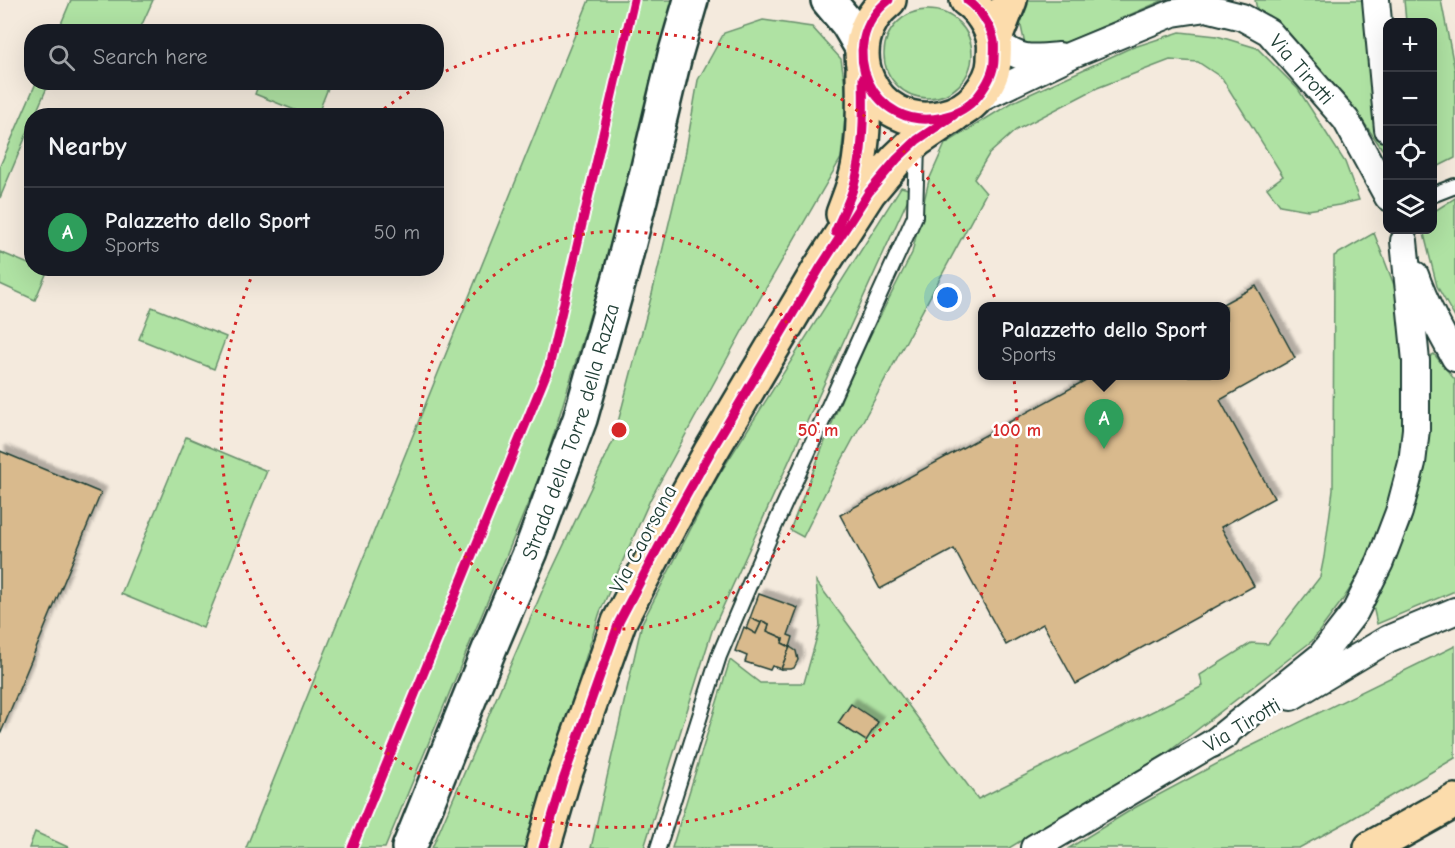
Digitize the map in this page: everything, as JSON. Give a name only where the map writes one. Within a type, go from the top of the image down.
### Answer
[{"type":"main road","points":[[820,268],[852,190],[860,156],[864,116],[862,57],[867,26],[879,8],[889,0]]},
{"type":"main road","points":[[967,0],[986,21],[994,41]]},
{"type":"main road","points":[[820,268],[869,192],[897,159],[917,140],[963,109],[987,85],[994,63],[994,41],[1010,0]]},
{"type":"main road","points":[[862,57],[872,90],[888,107],[908,117],[931,120],[963,109]]},
{"type":"main road","name":"Via Caorsana","points":[[543,848],[562,780],[619,622],[710,453],[820,268]]},
{"type":"main road","points":[[1371,848],[1455,801]]},
{"type":"street","name":"Strada della Torre della Razza","points":[[409,848],[531,551],[580,419],[622,270],[675,55],[691,0]]},
{"type":"street","points":[[828,0],[849,24],[862,57]]},
{"type":"street","points":[[1376,0],[1388,126]]},
{"type":"street","name":"Via Tirotti","points":[[1071,55],[1173,13],[1208,4],[1242,17],[1269,32],[1346,120],[1383,188]]},
{"type":"street","points":[[994,41],[1011,53],[1030,59],[1071,55]]},
{"type":"street","points":[[963,109],[1071,55]]},
{"type":"street","points":[[1402,235],[1419,287],[1455,358]]},
{"type":"street","points":[[1212,744],[1321,656],[1355,612],[1380,562],[1399,512],[1412,463],[1416,429],[1416,361],[1402,235]]},
{"type":"street","name":"Via Tirotti","points":[[1034,848],[1388,639],[1455,611]]},
{"type":"lane","points":[[658,848],[719,656],[770,536],[915,216],[917,140]]},
{"type":"lane","points":[[1437,193],[1455,186]]},
{"type":"green space","points":[[71,0],[153,0],[142,24],[61,24]]},
{"type":"green space","points":[[589,0],[676,0],[623,206],[546,460],[385,848],[246,848]]},
{"type":"green space","points":[[1022,0],[1164,0],[1060,45],[1025,45],[1018,12]]},
{"type":"green space","points":[[1255,0],[1372,0],[1383,96],[1383,150],[1349,101],[1279,28],[1257,9]]},
{"type":"green space","points":[[1404,0],[1441,0],[1455,71],[1455,158],[1437,167],[1437,18],[1406,18]]},
{"type":"green space","points":[[928,10],[945,14],[959,23],[968,37],[972,54],[968,71],[959,85],[945,94],[928,98],[911,94],[897,85],[888,71],[884,54],[888,37],[897,23],[911,14]]},
{"type":"green space","points":[[763,20],[812,27],[841,59],[847,98],[841,158],[758,302],[650,500],[600,612],[528,848],[432,848],[544,587],[613,441],[652,294],[685,156],[698,80],[724,33]]},
{"type":"green space","points":[[1180,32],[1217,36],[1257,48],[1298,89],[1345,162],[1359,200],[1308,210],[1280,205],[1267,188],[1283,176],[1222,78],[1198,62],[1170,60],[1097,88],[1016,130],[989,154],[974,179],[986,193],[837,469],[803,537],[790,530],[842,398],[912,253],[929,180],[945,144],[1013,102],[1128,49]]},
{"type":"green space","points":[[33,90],[46,90],[38,108],[25,108]]},
{"type":"green space","points":[[256,90],[327,90],[320,108],[290,108],[255,94]]},
{"type":"green space","points":[[24,111],[24,141],[0,198],[0,166]]},
{"type":"green space","points":[[901,187],[912,190],[712,631],[644,848],[591,848],[642,623],[717,478]]},
{"type":"green space","points":[[1455,198],[1455,318],[1437,286],[1424,234],[1437,234],[1437,209]]},
{"type":"green space","points":[[1374,233],[1394,285],[1406,360],[1402,448],[1389,500],[1371,555],[1344,598],[1312,641],[1167,753],[1009,848],[672,848],[730,660],[760,683],[804,683],[820,626],[816,581],[978,799],[1203,686],[1200,675],[1251,643],[1268,644],[1320,577],[1333,490],[1334,256]]},
{"type":"green space","points":[[0,252],[24,262],[24,276],[45,276],[35,300],[0,284]]},
{"type":"green space","points":[[152,307],[226,337],[214,369],[139,339]]},
{"type":"green space","points":[[1434,354],[1455,380],[1455,591],[1377,624],[1373,606],[1410,524],[1425,469],[1429,416],[1427,358]]},
{"type":"green space","points":[[186,437],[267,471],[203,628],[121,594]]},
{"type":"green space","points":[[1455,646],[1455,758],[1299,848],[1069,848],[1136,807],[1239,752]]},
{"type":"green space","points":[[35,832],[70,848],[29,848]]},
{"type":"building","points":[[1256,286],[1295,358],[1220,400],[1274,498],[1221,527],[1254,586],[1076,684],[1043,624],[1006,645],[954,549],[880,589],[840,515],[1086,380],[1230,380],[1230,302],[1226,302]]},
{"type":"building","points":[[0,451],[101,493],[0,735]]},
{"type":"building","points":[[759,594],[798,608],[788,635],[793,637],[790,647],[782,643],[783,638],[767,631],[769,624],[750,618]]},
{"type":"building","points":[[750,618],[761,623],[756,634],[746,629]]},
{"type":"building","points":[[762,621],[769,624],[767,631],[783,638],[782,643],[790,647],[781,669],[772,666],[770,670],[745,662],[747,656],[735,651],[744,627],[756,634]]},
{"type":"building","points":[[790,647],[796,651],[798,660],[794,668],[781,669]]},
{"type":"building","points":[[851,704],[878,722],[866,741],[838,723]]},
{"type":"cycle path","points":[[352,848],[549,367],[634,0]]},
{"type":"cycle path","points":[[889,0],[872,19],[864,40],[863,61],[868,82],[880,99],[897,112],[918,119],[943,117],[962,110],[971,104],[987,84],[994,65],[993,35],[980,13],[967,0]]},
{"type":"cycle path","points":[[835,232],[847,206],[857,175],[863,120],[863,78]]},
{"type":"cycle path","points":[[543,848],[563,780],[619,622],[710,453],[820,268],[869,192],[897,159],[917,140],[954,115]]},
{"type":"place","name":"Palazzetto dello Sport","points":[[1104,449]]}]
